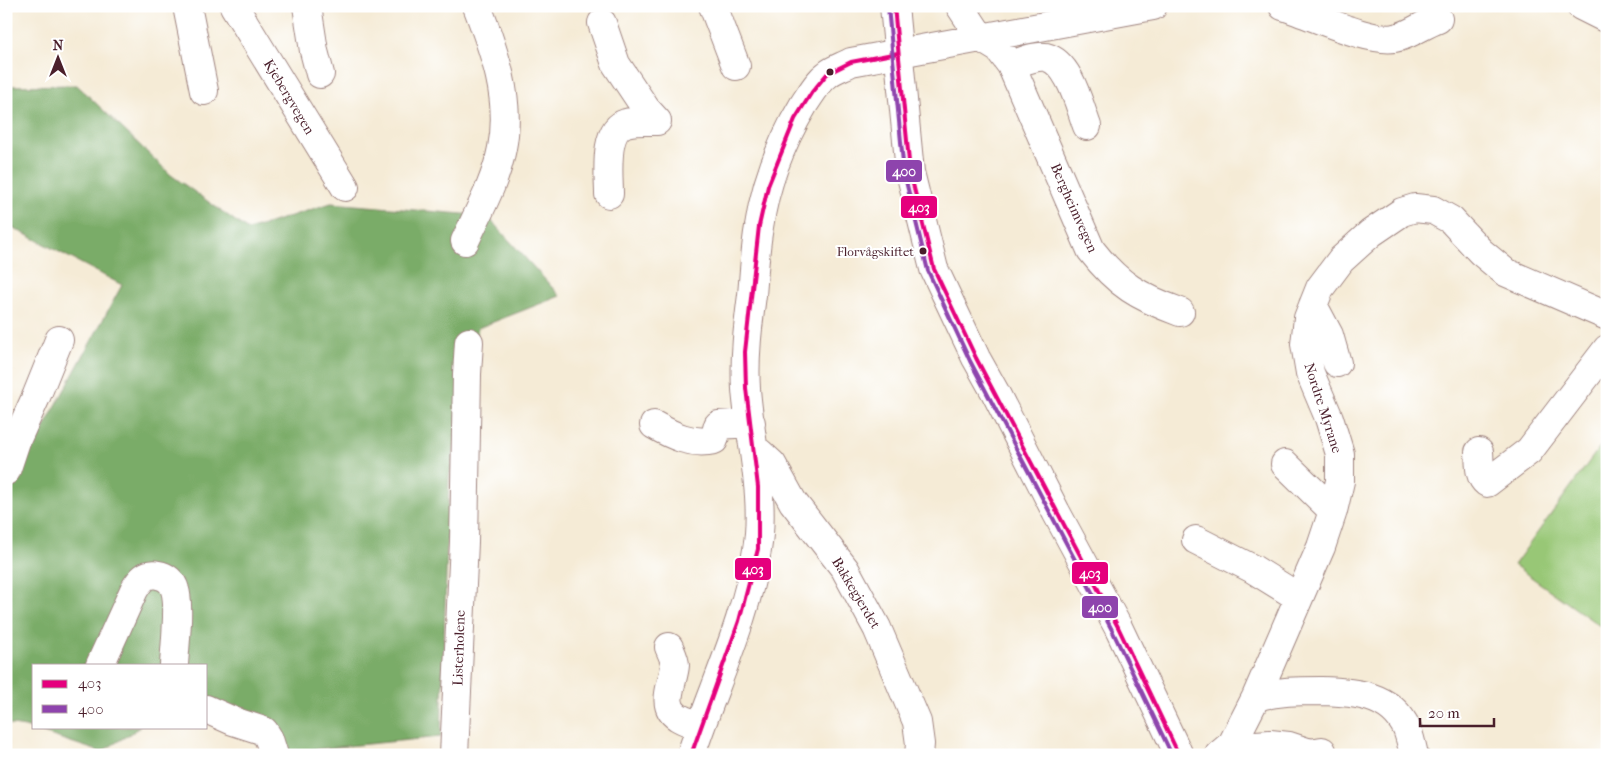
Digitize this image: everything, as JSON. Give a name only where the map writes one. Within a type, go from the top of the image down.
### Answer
[{"type":"street","points":[[187,6],[204,91]]},
{"type":"street","name":"Kjebergvegen","points":[[234,6],[345,187]]},
{"type":"street","points":[[307,6],[314,51],[320,74]]},
{"type":"street","points":[[465,241],[489,191],[502,149],[505,117],[496,60],[477,6]]},
{"type":"street","points":[[714,6],[736,66]]},
{"type":"street","points":[[894,6],[910,172],[934,269],[976,358],[1118,627],[1179,755]]},
{"type":"street","name":"Bergheimvegen","points":[[960,6],[981,38],[999,49],[1012,65],[1090,250],[1106,270],[1127,288],[1150,301],[1180,312]]},
{"type":"street","points":[[690,755],[739,622],[758,549],[758,488],[746,388],[745,352],[758,236],[768,186],[795,119],[812,92],[827,74],[851,62],[1153,6]]},
{"type":"street","points":[[1283,6],[1356,32],[1387,39],[1399,38],[1426,23],[1438,19]]},
{"type":"street","points":[[1581,6],[1607,19]]},
{"type":"street","points":[[602,23],[616,64],[646,109],[657,121],[627,122],[616,129],[609,147],[609,194]]},
{"type":"street","points":[[1012,65],[1039,57],[1046,57],[1056,62],[1062,67],[1069,79],[1087,126]]},
{"type":"street","name":"Nordre Myrane","points":[[1226,749],[1256,697],[1321,547],[1333,511],[1340,481],[1340,454],[1329,418],[1307,363],[1304,344],[1313,305],[1320,288],[1340,260],[1371,233],[1402,212],[1415,208],[1433,210],[1452,220],[1480,252],[1505,272],[1607,316]]},
{"type":"street","name":"Nordre Myrane","points":[[1313,305],[1329,335],[1337,363]]},
{"type":"street","points":[[6,471],[16,441],[59,340]]},
{"type":"street","name":"Listerholene","points":[[454,755],[464,542],[466,374],[469,342]]},
{"type":"street","points":[[1479,452],[1480,472],[1484,481],[1488,483],[1529,451],[1607,349]]},
{"type":"street","points":[[654,425],[671,435],[686,440],[706,442],[714,440],[718,424],[751,423]]},
{"type":"street","name":"Bakkegjerdet","points":[[755,452],[760,453],[772,464],[793,502],[845,569],[877,628],[916,722],[920,744],[919,755]]},
{"type":"street","points":[[1285,464],[1333,511]]},
{"type":"street","points":[[1196,540],[1253,569],[1298,597]]},
{"type":"street","points":[[100,664],[134,590],[138,583],[149,574],[156,574],[168,579],[175,588],[174,664]]},
{"type":"street","points":[[669,646],[675,664],[668,705],[671,712],[678,718],[700,726]]},
{"type":"street","points":[[1256,697],[1288,691],[1342,692],[1372,696],[1390,708],[1401,720],[1407,729],[1414,755]]},
{"type":"street","points":[[208,710],[233,721],[264,731],[269,739],[274,755]]},
{"type":"street","name":"Nordre Myrane","points":[[1226,749],[1270,744],[1289,746],[1310,753],[1322,750]]},
{"type":"green space","points":[[77,85],[171,175],[248,230],[331,203],[487,216],[560,296],[478,328],[449,478],[441,737],[274,753],[208,714],[208,664],[32,664],[32,728],[139,728],[101,752],[25,727],[6,724],[6,510],[15,480],[122,285],[6,224],[6,86]]},
{"type":"green space","points":[[1607,437],[1607,631],[1514,565]]},
{"type":"transit line","name":"403","points":[[894,6],[910,172],[934,269],[976,358],[1118,627],[1179,755]]},
{"type":"transit line","name":"400","points":[[888,7],[904,173],[928,271],[970,361],[1112,630],[1172,755]]},
{"type":"transit line","name":"403","points":[[691,755],[739,621],[758,549],[758,487],[746,388],[745,352],[759,226],[768,186],[795,119],[812,92],[827,74],[851,62],[898,53]]},
{"type":"place","name":"Florvågskiftet","points":[[923,251]]}]
